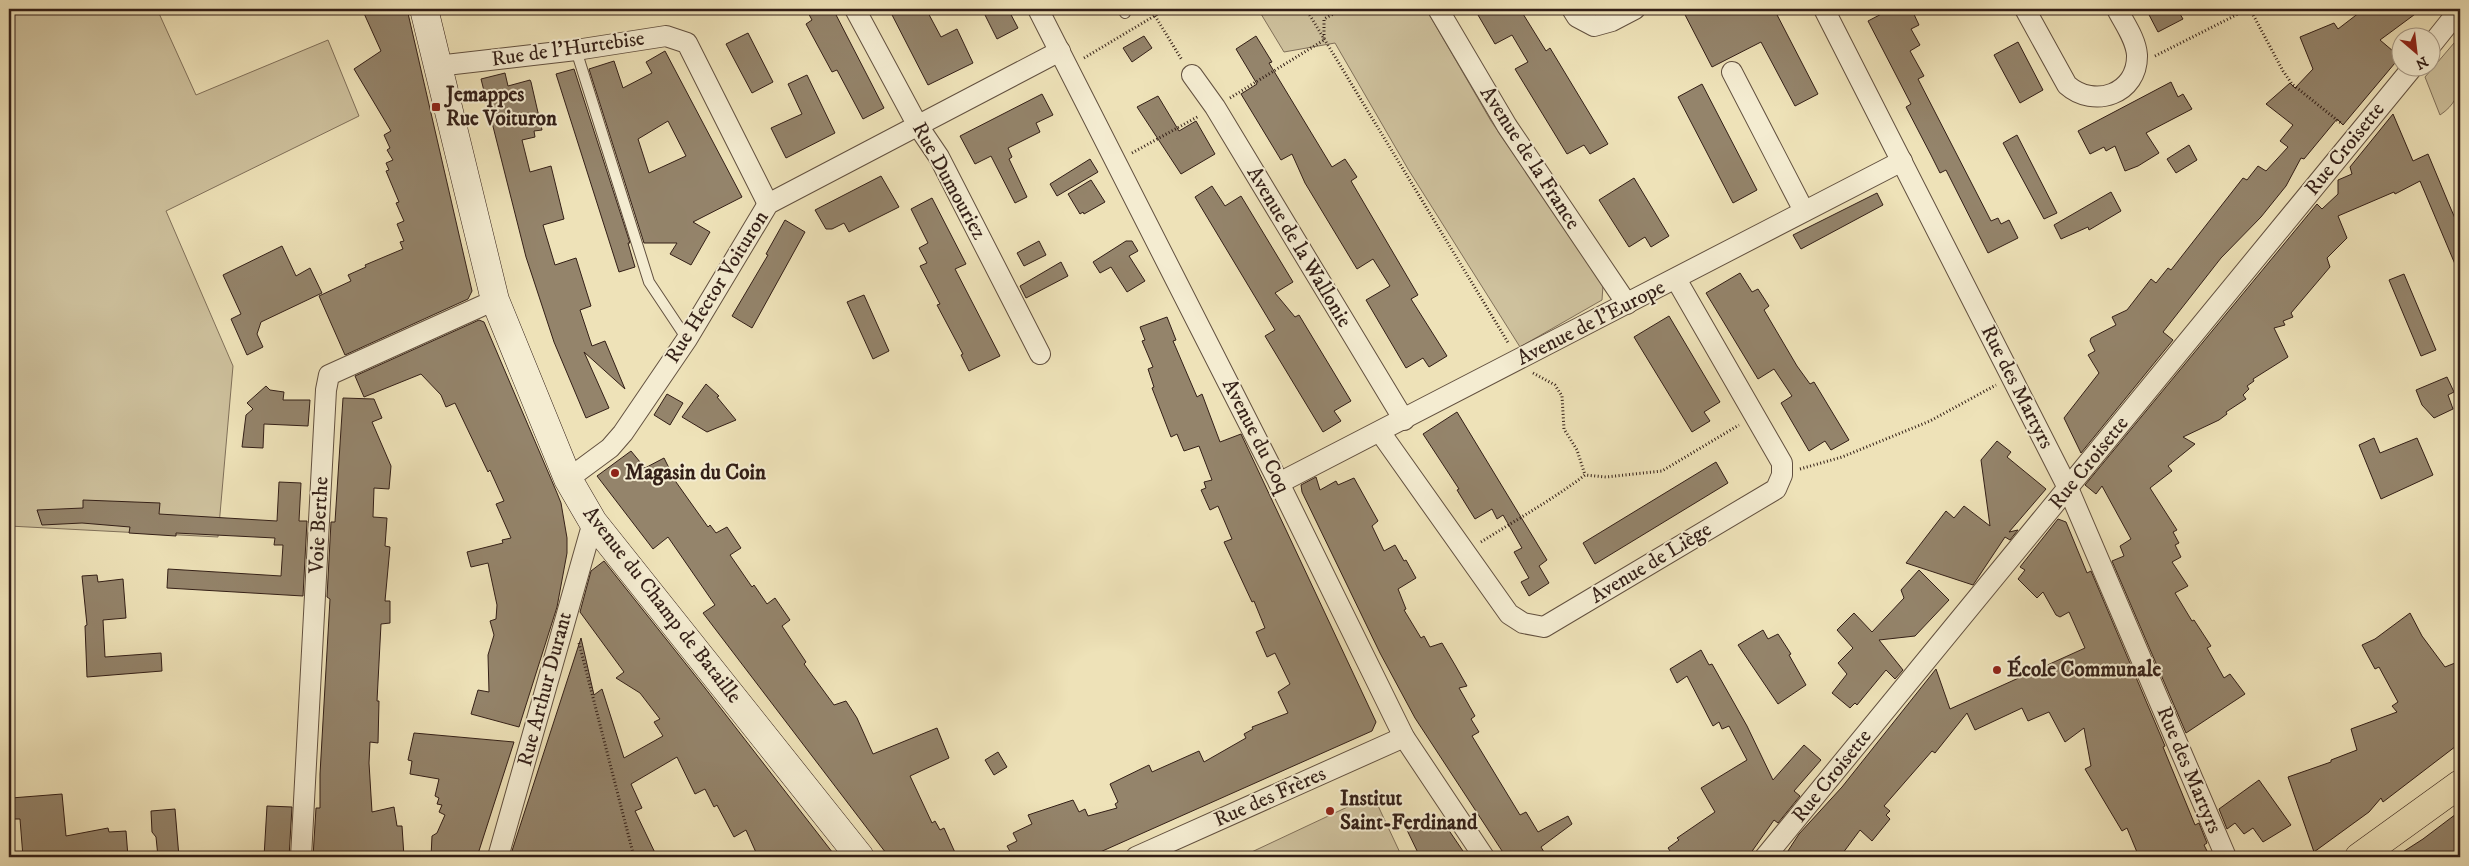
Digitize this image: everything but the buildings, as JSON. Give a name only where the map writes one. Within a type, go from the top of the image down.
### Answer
[{"type":"main road","points":[[2359,857],[2460,784]]},
{"type":"street","name":"Avenue du Champ de Bataille","points":[[424,9],[495,300],[568,479],[593,522],[860,857]]},
{"type":"street","name":"Rue Dumouriez","points":[[855,9],[918,126],[939,158],[1040,354]]},
{"type":"street","name":"Avenue du Coq","points":[[1038,9],[1279,483],[1404,737],[1484,857]]},
{"type":"street","name":"Avenue de la France","points":[[1438,9],[1507,126],[1627,304]]},
{"type":"street","points":[[1572,9],[1577,17],[1594,26],[1612,21],[1635,9]]},
{"type":"street","name":"Rue des Martyrs","points":[[1824,9],[2068,488],[2226,857]]},
{"type":"street","points":[[2026,9],[2067,85],[2078,94],[2094,98],[2120,91],[2133,76],[2137,59],[2134,41],[2117,9]]},
{"type":"street","points":[[2442,32],[2460,9]]},
{"type":"street","name":"Rue de l'Hurtebise","points":[[437,66],[576,50],[666,36],[687,44],[768,204]]},
{"type":"street","name":"Rue Hector Voituron","points":[[568,479],[610,448],[624,433],[687,340],[768,204],[918,126],[1064,59]]},
{"type":"street","points":[[1732,72],[1804,211]]},
{"type":"street","name":"Avenue de la Wallonie","points":[[1192,75],[1215,107],[1404,420]]},
{"type":"street","name":"Rue Croisette","points":[[1766,857],[2404,78]]},
{"type":"street","name":"Avenue de l'Europe","points":[[1279,483],[1902,161]]},
{"type":"street","points":[[1676,279],[1782,463],[1782,475]]},
{"type":"street","name":"Voie Berthe","points":[[302,857],[326,390],[329,375],[495,300]]},
{"type":"street","name":"Avenue de Liège","points":[[1380,432],[1509,614],[1523,623],[1544,626],[1776,490],[1782,475]]},
{"type":"street","name":"Rue Arthur Durant","points":[[498,857],[593,522]]},
{"type":"street","name":"Rue des Frères","points":[[1136,857],[1404,737]]},
{"type":"lane","points":[[576,50],[649,282],[687,340]]},
{"type":"path","points":[[1064,59],[1166,9]]},
{"type":"path","points":[[1306,9],[1518,360],[1527,371],[1555,385],[1562,396],[1564,428],[1577,450],[1585,475]]},
{"type":"path","points":[[1324,40],[1324,19],[1342,9]]},
{"type":"path","points":[[2137,59],[2156,56],[2249,9],[2292,84],[2356,136]]},
{"type":"path","points":[[1155,16],[1192,75]]},
{"type":"path","points":[[1116,161],[1215,107],[1324,40]]},
{"type":"path","points":[[1782,475],[1842,457],[1930,421],[2012,376]]},
{"type":"path","points":[[1465,552],[1532,510],[1554,499],[1585,475],[1606,477],[1662,471],[1755,415]]},
{"type":"path","points":[[566,613],[581,648],[634,857]]},
{"type":"shaded area","points":[[9,9],[157,9],[196,95],[328,40],[359,116],[166,211],[233,366],[218,537],[9,526]]},
{"type":"shaded area","points":[[1258,9],[1318,9],[1321,13],[1328,9],[1426,9],[1491,121],[1603,285],[1602,300],[1520,347],[1408,169],[1335,43],[1284,52]]},
{"type":"shaded area","points":[[2460,36],[2461,80],[2459,90],[2449,107],[2440,115],[2425,78],[2442,78],[2442,57]]},
{"type":"shaded area","points":[[1373,795],[1402,857],[1241,857]]},
{"type":"place","name":"Jemappes Rue Voituron","points":[[436,107]]},
{"type":"place","name":"Magasin du Coin","points":[[615,473]]},
{"type":"place","name":"École Communale","points":[[1997,670]]},
{"type":"place","name":"Institut Saint-Ferdinand","points":[[1330,811]]}]
